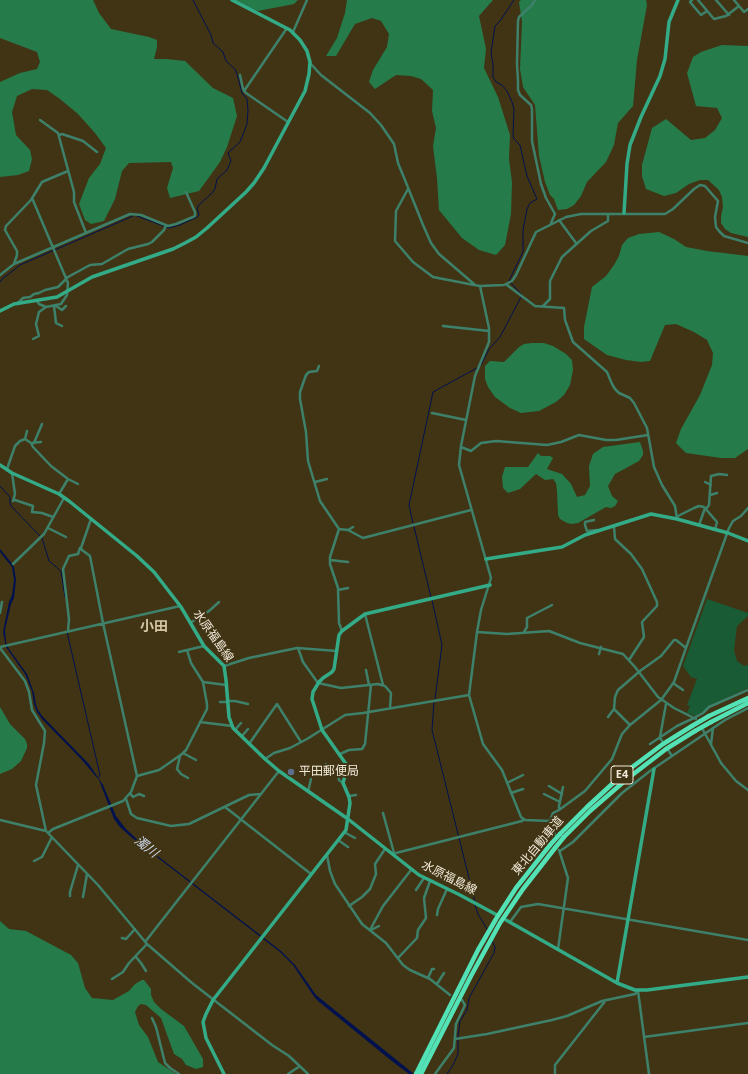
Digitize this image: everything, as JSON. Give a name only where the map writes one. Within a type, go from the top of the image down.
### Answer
[{"type":"highway","name":"東北自動車道","points":[[416,1074],[500,923],[523,889],[556,848],[560,836],[587,807],[623,774],[653,752],[748,698]]},
{"type":"highway","name":"東北自動車道","points":[[710,719],[748,703]]},
{"type":"highway","name":"東北自動車道","points":[[421,1074],[429,1053],[496,917],[516,888],[556,848]]},
{"type":"street","points":[[232,0],[288,28],[293,32],[305,47],[310,62],[321,75],[370,113],[381,125],[394,144],[398,163],[431,243],[439,254],[475,285]]},
{"type":"street","points":[[293,32],[307,0]]},
{"type":"street","points":[[535,0],[532,5],[519,17],[518,21],[518,90],[520,95],[531,105],[532,109],[532,141],[542,188],[555,214],[551,224]]},
{"type":"street","points":[[624,213],[630,145],[638,123],[660,76],[665,59],[669,22],[678,0]]},
{"type":"street","points":[[692,0],[690,2],[701,15],[707,11]]},
{"type":"street","points":[[698,0],[714,19],[729,15],[739,6]]},
{"type":"street","points":[[716,0],[729,15]]},
{"type":"street","points":[[734,0],[744,12],[748,9]]},
{"type":"street","points":[[244,91],[288,28]]},
{"type":"street","points":[[1,309],[18,304],[57,297],[92,277],[173,249],[196,237],[254,183],[264,168],[306,87],[310,62]]},
{"type":"street","points":[[240,75],[244,91],[288,122]]},
{"type":"street","points":[[40,120],[53,128],[59,135],[74,194],[74,202],[86,233]]},
{"type":"street","points":[[59,135],[62,134],[83,141],[97,152]]},
{"type":"street","points":[[14,264],[17,251],[6,233],[5,228],[32,198],[42,182],[68,171]]},
{"type":"street","points":[[408,189],[396,211],[395,241],[413,262],[433,277],[480,286],[507,285],[512,281],[536,232],[559,220],[576,214],[665,214],[673,209],[698,186],[702,185],[705,186],[718,201],[715,217],[718,231],[724,236],[748,243]]},
{"type":"street","points":[[18,304],[23,298],[58,287],[66,278],[90,265],[102,264],[128,249],[148,244],[152,242],[166,227],[195,216],[195,212],[186,192]]},
{"type":"street","points":[[32,198],[68,283],[67,295],[61,304],[46,307],[39,312],[36,324],[39,336],[33,339]]},
{"type":"street","points":[[0,275],[14,264],[54,250],[86,233],[132,214],[142,215],[166,227]]},
{"type":"street","points":[[542,306],[550,299],[550,281],[561,259],[576,243],[591,231],[608,221],[608,214]]},
{"type":"street","points":[[559,220],[576,243]]},
{"type":"street","points":[[507,285],[534,306],[564,308],[565,320],[573,342],[606,370],[609,373],[615,389],[619,393],[630,398],[634,403],[646,424],[654,467],[662,485],[675,506],[677,518]]},
{"type":"street","points":[[480,286],[489,331],[489,342],[475,376],[461,447],[459,468],[491,576],[490,585],[481,610],[469,695],[483,744],[500,767],[518,813],[524,819]]},
{"type":"street","points":[[37,301],[46,307]]},
{"type":"street","points":[[55,306],[62,310],[66,306]]},
{"type":"street","points":[[55,306],[56,323],[62,326]]},
{"type":"street","points":[[443,326],[489,331]]},
{"type":"street","points":[[319,366],[317,371],[309,372],[306,375],[300,392],[300,399],[306,432],[308,461],[320,501],[339,529],[348,530],[363,538],[472,510]]},
{"type":"street","points":[[432,413],[466,420]]},
{"type":"street","points":[[42,424],[33,443],[34,447],[51,466],[78,484]]},
{"type":"street","points":[[25,440],[27,431]]},
{"type":"street","points":[[461,447],[471,451],[481,443],[496,441],[547,445],[561,442],[579,435],[606,440],[616,440],[648,434]]},
{"type":"street","points":[[7,469],[17,443],[22,440],[33,443],[41,442]]},
{"type":"street","name":"水原福島線","points":[[0,465],[12,473],[59,494],[137,556],[154,572],[180,606],[204,646],[224,666],[229,717],[232,726],[241,737],[265,759],[308,792],[348,819],[411,870],[475,903],[496,917]]},
{"type":"street","points":[[12,473],[15,494],[14,501],[33,506],[32,512],[42,513],[54,517]]},
{"type":"street","points":[[698,525],[709,505],[711,476],[719,474],[727,475]]},
{"type":"street","points":[[59,494],[68,478]]},
{"type":"street","points":[[315,482],[327,479]]},
{"type":"street","points":[[705,482],[711,485]]},
{"type":"street","points":[[710,495],[717,493]]},
{"type":"street","points":[[13,564],[44,534],[64,498]]},
{"type":"street","points":[[677,518],[699,506],[706,509],[717,522],[715,530]]},
{"type":"street","points":[[560,836],[550,821],[551,815],[585,791],[612,759],[622,734],[630,725],[661,700],[673,683],[731,522],[743,515],[748,508]]},
{"type":"street","points":[[486,559],[562,547],[585,535],[651,514],[677,518],[728,533],[748,541]]},
{"type":"street","points":[[68,631],[69,618],[63,569],[69,556],[78,554],[91,519]]},
{"type":"street","points":[[594,520],[585,522],[587,530],[599,531]]},
{"type":"street","points":[[348,530],[353,527]]},
{"type":"street","points":[[614,527],[615,539],[631,554],[642,569],[657,602],[657,606],[642,622],[644,637],[629,660]]},
{"type":"street","points":[[48,528],[66,537]]},
{"type":"street","points":[[339,529],[330,560],[331,569],[338,590],[339,623],[342,631]]},
{"type":"street","points":[[47,832],[114,806],[126,799],[137,776],[103,623],[90,556],[81,548]]},
{"type":"street","points":[[330,560],[348,562]]},
{"type":"street","points":[[343,783],[346,772],[346,764],[322,730],[312,699],[313,692],[318,683],[332,672],[339,635],[342,631],[365,614],[490,585]]},
{"type":"street","points":[[338,590],[348,588]]},
{"type":"street","points":[[0,613],[2,602]]},
{"type":"street","points":[[190,623],[220,602]]},
{"type":"street","points":[[524,633],[527,627],[527,618],[552,605]]},
{"type":"street","points":[[47,832],[36,785],[45,731],[32,710],[25,681],[0,648],[180,606]]},
{"type":"street","points":[[365,614],[383,685]]},
{"type":"street","points":[[477,632],[495,634],[549,631],[580,642],[623,654],[639,672],[652,691],[661,700],[695,718]]},
{"type":"street","points":[[608,717],[614,709],[615,697],[618,690],[639,672],[659,658],[675,639],[686,648]]},
{"type":"street","points":[[179,652],[204,646]]},
{"type":"street","points":[[224,666],[249,658],[298,648],[337,651]]},
{"type":"street","points":[[298,648],[303,662],[318,683],[341,688],[383,685],[388,688],[391,693],[390,708]]},
{"type":"street","points":[[599,654],[601,648]]},
{"type":"street","points":[[137,776],[158,770],[180,756],[200,722],[207,706],[203,682],[191,663],[187,650]]},
{"type":"street","points":[[340,754],[349,750],[364,747],[366,741],[370,685],[366,670]]},
{"type":"street","points":[[203,682],[227,686]]},
{"type":"street","points":[[673,683],[684,690]]},
{"type":"street","points":[[650,744],[677,726],[703,714],[709,708],[748,690]]},
{"type":"street","points":[[265,759],[274,752],[290,748],[346,715],[469,695]]},
{"type":"street","points":[[220,702],[239,701],[248,704]]},
{"type":"street","points":[[249,744],[277,704],[301,742]]},
{"type":"street","points":[[662,741],[660,738],[666,704]]},
{"type":"street","points":[[558,949],[568,878],[556,848],[572,842],[622,794],[704,732],[748,708]]},
{"type":"street","points":[[614,709],[630,725]]},
{"type":"street","points":[[200,722],[232,726]]},
{"type":"street","points":[[235,730],[241,723]]},
{"type":"street","points":[[711,744],[713,728]]},
{"type":"street","points":[[241,737],[248,729]]},
{"type":"street","points":[[704,732],[722,763],[736,781],[748,790]]},
{"type":"street","points":[[668,750],[672,756]]},
{"type":"street","points":[[183,753],[196,760]]},
{"type":"street","points":[[180,756],[177,769],[180,774],[188,778]]},
{"type":"street","points":[[224,1074],[206,1038],[203,1026],[204,1018],[213,1000],[346,830],[350,803],[348,796],[343,783],[339,780],[337,768],[327,768],[326,764]]},
{"type":"street","points":[[617,983],[654,769]]},
{"type":"street","points":[[112,980],[123,972],[129,963],[136,957],[189,886],[279,771]]},
{"type":"street","points":[[507,783],[523,775]]},
{"type":"street","points":[[308,792],[311,779]]},
{"type":"street","points":[[549,786],[562,794]]},
{"type":"street","points":[[559,810],[563,787]]},
{"type":"street","points":[[511,793],[523,789]]},
{"type":"street","points":[[130,793],[133,798],[139,794],[144,796]]},
{"type":"street","points":[[126,799],[129,810],[133,815],[144,820],[167,826],[189,824],[251,795],[261,794]]},
{"type":"street","points":[[544,794],[560,802]]},
{"type":"street","points":[[348,796],[356,795]]},
{"type":"street","points":[[225,806],[311,874]]},
{"type":"street","points":[[383,813],[393,854],[522,821],[524,819],[550,821]]},
{"type":"street","points":[[0,820],[47,832],[87,874],[146,943],[178,972],[272,1045],[289,1056],[308,1074]]},
{"type":"street","points":[[344,832],[355,838]]},
{"type":"street","points":[[34,861],[42,857],[52,837]]},
{"type":"street","points":[[338,840],[348,847]]},
{"type":"street","points":[[349,906],[370,889],[376,874],[375,864],[385,849]]},
{"type":"street","points":[[327,854],[332,878],[362,924],[386,943],[403,965],[410,970],[428,978],[450,995]]},
{"type":"street","points":[[70,896],[78,864]]},
{"type":"street","points":[[370,930],[383,906],[411,870]]},
{"type":"street","points":[[83,897],[87,874]]},
{"type":"street","points":[[416,890],[424,878]]},
{"type":"street","points":[[398,958],[418,938],[418,930],[426,918],[424,898],[430,881]]},
{"type":"street","points":[[437,915],[438,909],[447,889]]},
{"type":"street","points":[[510,922],[521,907],[538,904],[748,940]]},
{"type":"street","points":[[506,920],[617,983],[631,989],[638,990],[748,977]]},
{"type":"street","points":[[370,930],[379,926]]},
{"type":"street","points":[[122,938],[126,938],[135,929]]},
{"type":"street","points":[[136,957],[146,971]]},
{"type":"street","points":[[428,978],[432,969],[434,969]]},
{"type":"street","points":[[437,984],[444,973]]},
{"type":"street","points":[[455,1039],[487,1034],[567,1016],[606,1000],[635,994],[638,990]]},
{"type":"street","points":[[638,990],[649,1074]]},
{"type":"street","points":[[435,1074],[454,1048],[456,1024],[465,1005],[462,1000]]},
{"type":"street","points":[[555,1074],[556,1065],[606,1000]]},
{"type":"street","points":[[152,1018],[156,1027],[165,1063],[179,1074]]},
{"type":"street","points":[[644,1038],[748,1023]]},
{"type":"street","points":[[288,1074],[300,1066]]},
{"type":"green space","points":[[0,0],[93,0],[99,13],[111,29],[157,40],[154,59],[185,61],[213,88],[233,98],[237,116],[227,147],[220,162],[199,191],[170,198],[167,188],[173,168],[171,162],[129,163],[122,171],[115,199],[104,221],[91,224],[85,220],[79,204],[89,178],[100,164],[106,148],[78,114],[47,90],[32,89],[17,96],[12,112],[16,135],[30,150],[32,159],[29,171],[18,175],[0,177],[0,82],[20,73],[37,69],[40,62],[37,52],[0,38]]},
{"type":"green space","points":[[235,0],[298,0],[294,4],[258,11]]},
{"type":"green space","points":[[347,0],[493,0],[479,16],[486,49],[484,68],[498,97],[510,135],[509,159],[512,182],[511,214],[505,245],[496,255],[479,250],[462,238],[439,210],[433,146],[436,128],[432,111],[433,90],[421,79],[411,76],[396,75],[375,89],[369,82],[373,70],[387,47],[389,34],[381,21],[372,18],[355,24],[336,56],[326,56],[337,38],[345,13]]},
{"type":"green space","points":[[521,0],[646,0],[647,5],[637,60],[633,106],[618,123],[614,145],[606,162],[587,182],[581,196],[574,205],[567,209],[558,210],[545,182],[539,156],[535,105],[523,87],[520,69],[522,22],[519,2]]},
{"type":"green space","points":[[722,45],[748,46],[748,237],[731,233],[725,229],[721,223],[723,207],[722,197],[719,190],[708,180],[700,180],[689,184],[676,193],[664,196],[646,189],[642,176],[642,165],[652,128],[666,119],[691,140],[705,138],[715,130],[722,118],[717,108],[696,106],[687,73],[693,57],[701,52]]},
{"type":"green space","points":[[659,232],[686,247],[748,256],[748,449],[735,458],[721,458],[686,453],[676,443],[681,429],[700,395],[712,365],[713,353],[707,340],[676,324],[665,325],[650,361],[641,362],[607,355],[584,339],[584,327],[592,287],[606,276],[619,256],[622,245],[628,238],[639,234]]},
{"type":"green space","points":[[544,343],[553,346],[566,354],[572,360],[573,370],[570,385],[564,395],[556,402],[539,411],[521,413],[510,408],[495,397],[488,387],[485,379],[485,366],[490,361],[504,362],[519,347],[524,344]]},
{"type":"green space","points":[[640,442],[643,455],[639,461],[615,474],[608,486],[612,496],[618,501],[615,506],[611,508],[606,507],[578,523],[567,523],[560,519],[558,515],[556,483],[553,479],[545,480],[536,474],[520,489],[508,493],[503,488],[502,477],[505,467],[528,467],[538,453],[541,456],[550,456],[553,458],[547,469],[562,474],[571,484],[577,497],[585,495],[590,486],[589,466],[593,454],[603,447]]},
{"type":"green space","points":[[707,599],[748,613],[748,616],[737,626],[734,650],[737,661],[744,666],[748,665],[748,688],[713,704],[695,716],[687,713],[690,706],[687,705],[697,679],[691,677],[683,666]]},
{"type":"green space","points":[[0,707],[10,724],[25,739],[27,748],[21,761],[12,769],[0,774]]},
{"type":"green space","points":[[0,921],[9,929],[26,931],[71,955],[78,963],[85,988],[92,998],[113,1000],[129,991],[135,984],[144,980],[151,989],[151,995],[154,1002],[184,1026],[203,1059],[203,1067],[196,1069],[186,1065],[182,1059],[174,1054],[161,1018],[146,1005],[141,1004],[135,1012],[139,1025],[148,1037],[158,1062],[176,1074],[0,1074]]},
{"type":"shaded area","name":"濁川","points":[[0,549],[14,567],[16,580],[14,598],[11,604],[5,630],[6,642],[9,649],[27,674],[38,710],[89,764],[103,785],[116,816],[126,829],[142,844],[281,951],[295,965],[316,995],[414,1074],[409,1074],[393,1062],[318,1001],[293,965],[280,952],[131,837],[119,826],[114,819],[99,780],[37,712],[32,691],[25,674],[6,647],[3,632],[14,580],[12,567],[0,552]]},
{"type":"waterway","points":[[137,216],[169,228],[180,225],[197,217],[199,215],[197,208],[212,193],[215,189],[217,179],[227,170],[231,161],[228,153],[240,142],[247,124],[247,99],[242,93],[235,69],[226,61],[223,52],[213,43],[211,35],[193,0]]},
{"type":"waterway","points":[[514,0],[495,26],[491,53],[493,77],[496,82],[502,85],[507,91],[512,102],[514,109],[513,136],[520,145],[527,176],[537,199],[530,203],[527,209],[523,230],[523,252],[509,281],[522,295]]},
{"type":"waterway","points":[[0,282],[20,265],[133,216]]},
{"type":"waterway","points":[[481,365],[489,349],[500,337],[521,297]]},
{"type":"waterway","points":[[413,523],[409,505],[433,392],[477,368]]},
{"type":"waterway","points":[[0,486],[10,497],[11,506],[42,538],[49,561],[61,571],[65,597]]},
{"type":"waterway","points":[[414,527],[431,597]]},
{"type":"waterway","points":[[432,600],[442,645],[435,699]]},
{"type":"waterway","points":[[67,632],[100,775],[99,777]]},
{"type":"waterway","points":[[434,702],[432,730],[475,902]]},
{"type":"waterway","points":[[475,905],[478,914],[488,931]]},
{"type":"waterway","points":[[447,1074],[458,1054],[460,1021],[467,1010],[469,998],[494,953],[495,947],[492,941]]},
{"type":"place","name":"平田郵便局","points":[[291,772]]},
{"type":"district","name":"小田","points":[[154,627]]}]
